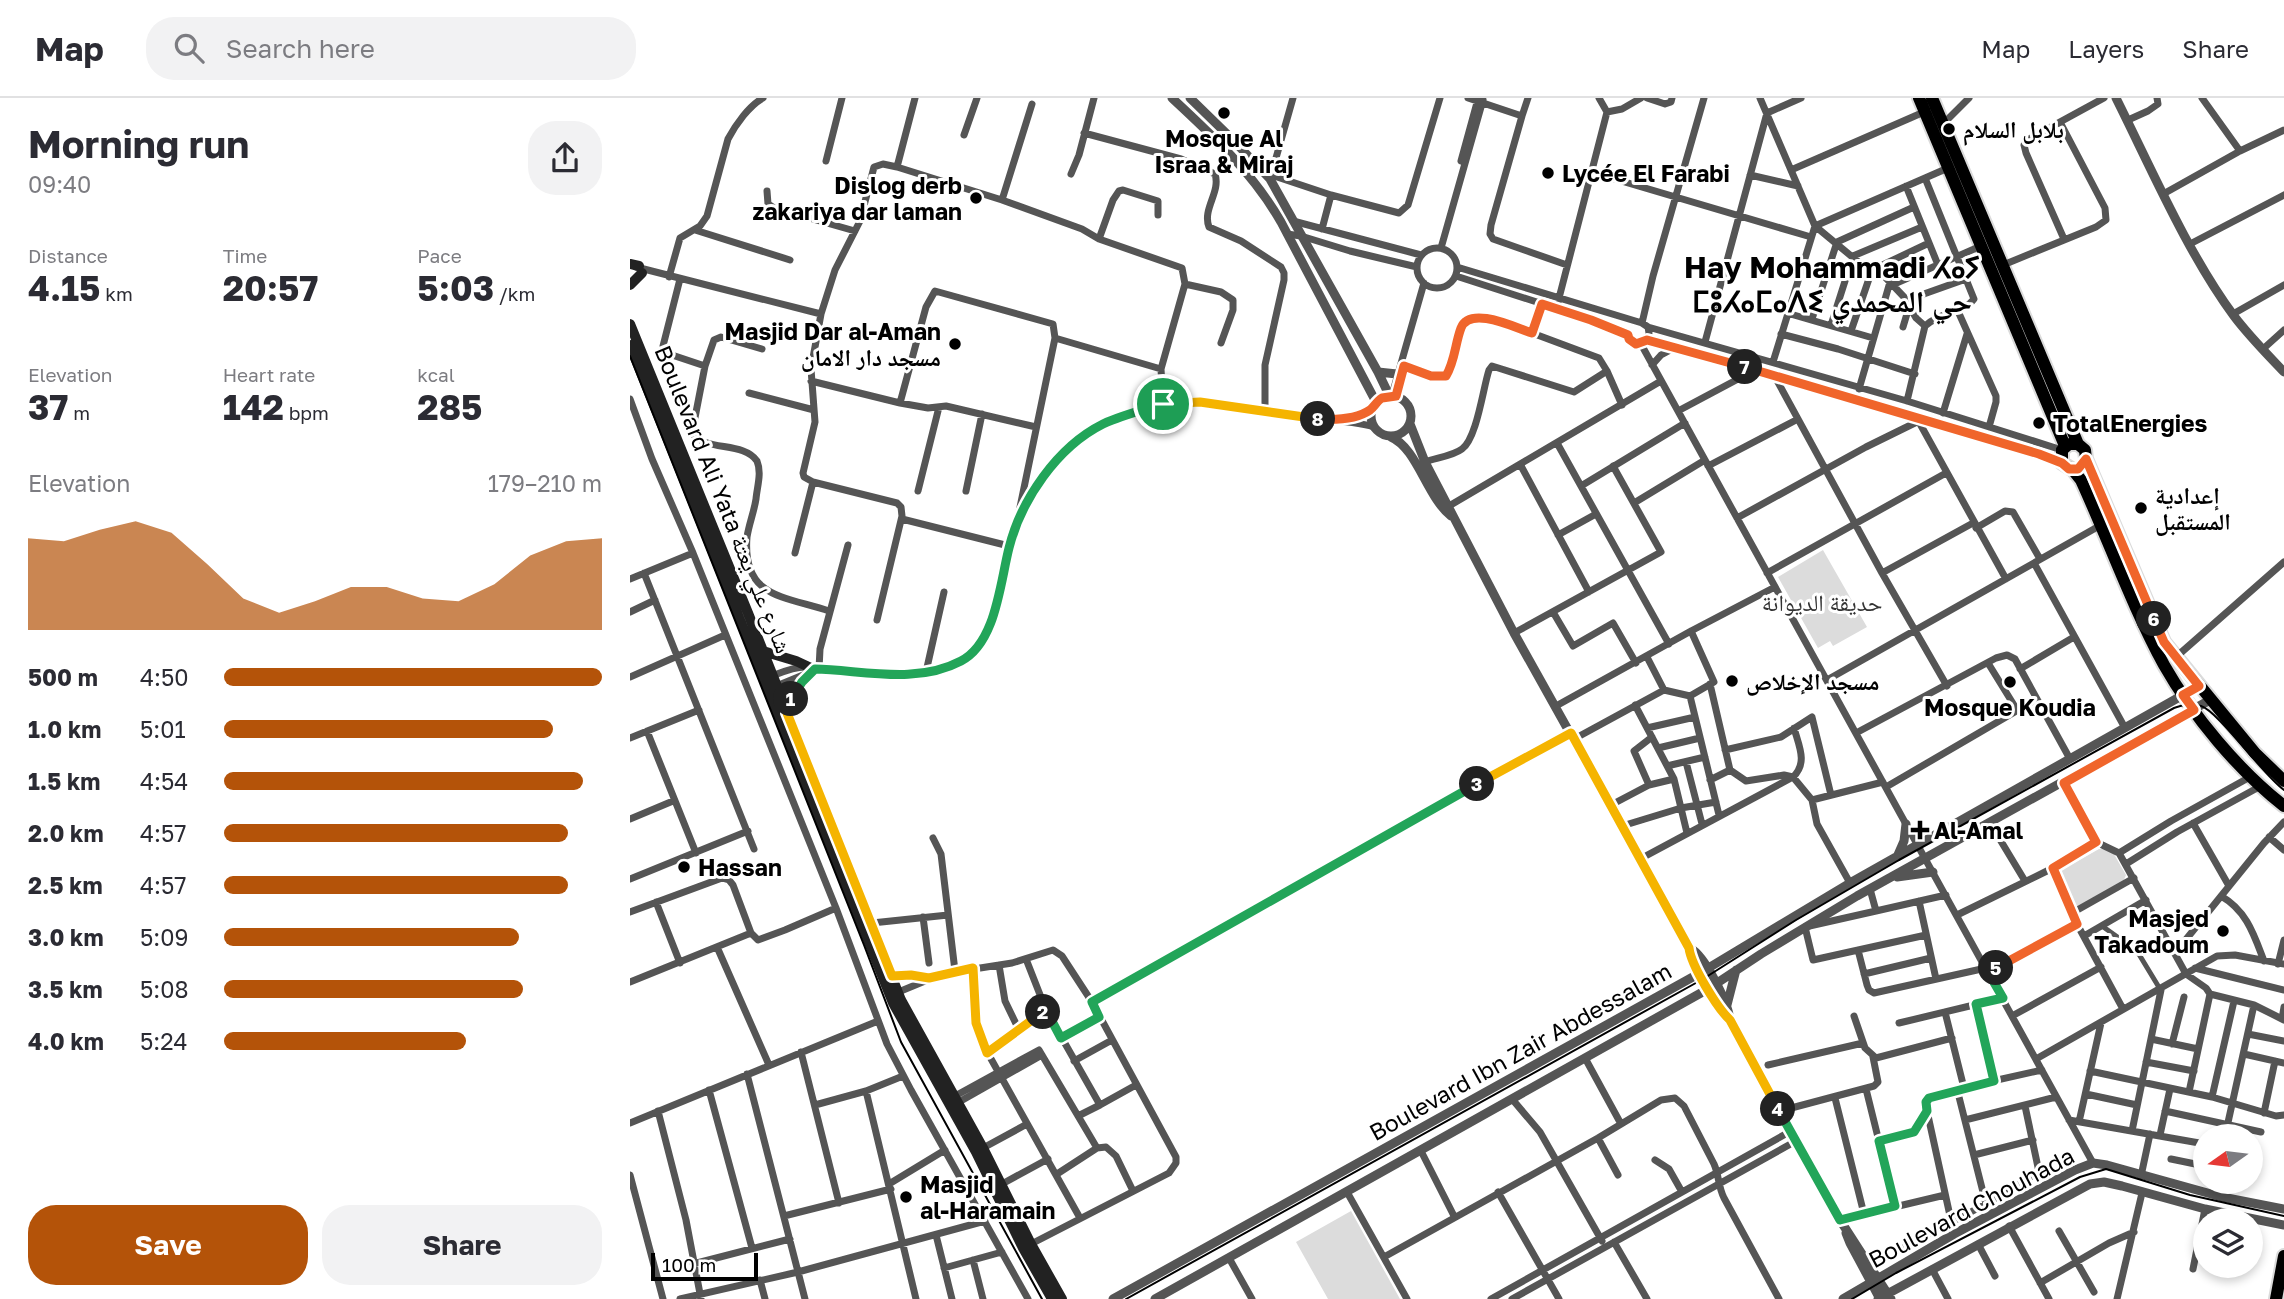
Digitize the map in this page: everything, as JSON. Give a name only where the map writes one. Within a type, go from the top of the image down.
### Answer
[{"type":"main road","points":[[1919,98],[2068,455],[2153,642],[2194,710],[2255,782],[2284,806]]},
{"type":"main road","points":[[1932,98],[2003,264],[2068,455]]},
{"type":"main road","points":[[630,285],[638,268]]},
{"type":"main road","name":"Boulevard Ali Yata شارع علي يعتة","points":[[630,324],[763,652],[770,682],[787,713],[872,923],[888,978]]},
{"type":"main road","name":"Boulevard Ali Yata شارع علي يعتة","points":[[630,345],[770,682],[894,994],[1023,1248],[1052,1299]]},
{"type":"main road","points":[[2068,455],[2085,450],[2086,459],[2156,626],[2176,658],[2255,753],[2284,781]]},
{"type":"main road","points":[[763,652],[800,662],[814,670],[792,696],[787,713]]},
{"type":"main road","name":"Boulevard Ali Yata شارع علي يعتة","points":[[894,994],[957,1099],[1062,1299]]},
{"type":"main road","points":[[2276,1299],[2284,1256]]},
{"type":"street","points":[[668,276],[680,238],[695,230],[707,216],[728,139],[734,127],[754,104],[763,98]]},
{"type":"street","points":[[826,161],[842,98]]},
{"type":"street","points":[[897,167],[915,98]]},
{"type":"street","points":[[964,135],[977,98]]},
{"type":"street","points":[[1071,174],[1094,98]]},
{"type":"street","points":[[1172,98],[1248,173],[1281,222],[1374,405],[1371,421],[1374,427]]},
{"type":"street","points":[[1190,98],[1270,177],[1392,396],[1409,407],[1410,424],[1425,462],[1453,517],[1514,633],[1689,948],[1697,951],[1722,1013],[1730,1020]]},
{"type":"street","points":[[1270,177],[1293,98]]},
{"type":"street","points":[[1270,177],[1399,214],[1404,211],[1410,199],[1440,98]]},
{"type":"street","points":[[1468,98],[1522,116]]},
{"type":"street","points":[[1528,98],[1490,234],[1498,242],[1567,265]]},
{"type":"street","points":[[1556,309],[1607,112],[1599,98]]},
{"type":"street","points":[[1607,112],[1622,109],[1641,98]]},
{"type":"street","points":[[1647,98],[1664,104],[1671,102],[1672,98]]},
{"type":"street","points":[[1760,98],[1815,226],[1872,270],[1883,275],[1925,326]]},
{"type":"street","points":[[1767,113],[1801,98]]},
{"type":"street","points":[[1943,124],[1969,98]]},
{"type":"street","points":[[2064,239],[2024,149],[2026,141],[2104,98]]},
{"type":"street","points":[[2116,98],[2190,244],[2233,314],[2284,372]]},
{"type":"street","points":[[2128,120],[2156,107],[2157,98]]},
{"type":"street","points":[[1642,324],[1702,99]]},
{"type":"street","points":[[2205,99],[2240,151]]},
{"type":"street","points":[[1439,248],[1480,100]]},
{"type":"street","points":[[1002,200],[1032,104]]},
{"type":"street","points":[[1791,170],[1924,112]]},
{"type":"street","points":[[1705,342],[1767,113]]},
{"type":"street","points":[[2003,264],[2103,224],[2106,213],[2060,122]]},
{"type":"street","points":[[2165,193],[2284,130]]},
{"type":"street","points":[[1084,133],[1181,159],[1215,174],[1216,187],[1207,219],[1209,227],[1241,241],[1281,267],[1284,280],[1265,365],[1265,413]]},
{"type":"street","points":[[877,620],[902,519],[899,504],[813,482],[804,477],[803,473],[815,422],[811,381],[821,314],[835,270],[855,231],[874,167],[883,164],[897,167],[1002,200],[1082,229],[1099,239],[1182,268],[1185,285],[1161,369],[1163,404]]},
{"type":"street","points":[[1773,362],[1815,226],[1948,168]]},
{"type":"street","points":[[1591,172],[1811,237]]},
{"type":"street","points":[[1750,175],[1798,186]]},
{"type":"street","points":[[1907,401],[1925,326],[1941,315],[1974,301],[1925,178]]},
{"type":"street","points":[[1906,186],[1938,265]]},
{"type":"street","points":[[768,191],[767,200],[774,208],[855,231]]},
{"type":"street","points":[[1099,239],[1118,191],[1158,201],[1158,215]]},
{"type":"street","points":[[1322,229],[1331,195]]},
{"type":"street","points":[[2190,244],[2284,195]]},
{"type":"street","points":[[1812,319],[1837,242],[1914,207]]},
{"type":"street","points":[[1281,222],[1294,221],[1421,255]]},
{"type":"street","points":[[1853,256],[1922,228]]},
{"type":"street","points":[[695,230],[790,260]]},
{"type":"street","points":[[1287,234],[1417,267]]},
{"type":"street","points":[[1851,331],[1872,270],[1929,243]]},
{"type":"street","points":[[1859,389],[1891,284],[1981,246]]},
{"type":"street","points":[[1439,248],[1452,255],[1457,267],[1455,276],[1447,286],[1434,288],[1425,284],[1418,276],[1417,267],[1425,251],[1439,248]]},
{"type":"street","points":[[1831,325],[1853,256]]},
{"type":"street","points":[[1457,267],[1859,389],[1907,401],[2068,455]]},
{"type":"street","points":[[630,275],[638,268],[821,314]]},
{"type":"street","points":[[1455,276],[1628,335]]},
{"type":"street","points":[[680,279],[663,346],[666,353],[705,366]]},
{"type":"street","points":[[1908,304],[1966,279]]},
{"type":"street","points":[[1334,420],[1392,396],[1425,284]]},
{"type":"street","points":[[1185,285],[1222,292],[1233,300],[1233,310],[1221,343]]},
{"type":"street","points":[[2233,314],[2284,285]]},
{"type":"street","points":[[770,682],[814,670],[926,672],[961,662],[980,648],[990,624],[1016,526],[1055,338],[1055,327],[1050,322],[935,291],[926,307],[900,403]]},
{"type":"street","points":[[1532,333],[1542,304]]},
{"type":"street","points":[[1902,327],[1908,304]]},
{"type":"street","points":[[1957,309],[1996,396],[1989,427]]},
{"type":"street","points":[[1787,313],[1873,338]]},
{"type":"street","points":[[1378,372],[1401,370],[1446,376],[1461,327],[1475,318],[1490,319],[1593,354],[1603,362],[1622,405]]},
{"type":"street","points":[[1642,324],[1629,327],[1628,335],[1632,342],[1677,347],[2039,454],[2068,455]]},
{"type":"street","points":[[1642,324],[1650,333],[1644,342]]},
{"type":"street","points":[[2263,349],[2284,330]]},
{"type":"street","points":[[1781,334],[1915,374]]},
{"type":"street","points":[[1943,413],[1967,334]]},
{"type":"street","points":[[762,349],[717,337],[712,343],[691,428],[693,436],[746,452],[754,456],[760,467],[747,540],[752,575],[763,589],[830,611]]},
{"type":"street","points":[[1055,338],[1161,369]]},
{"type":"street","points":[[1644,342],[1661,382],[2093,1163]]},
{"type":"street","points":[[1652,365],[1661,355],[1677,347]]},
{"type":"street","points":[[1425,462],[1460,451],[1466,445],[1492,366],[1574,392],[1607,370]]},
{"type":"street","points":[[1678,411],[1755,370]]},
{"type":"street","points":[[1774,375],[1914,632],[1947,686]]},
{"type":"street","points":[[811,381],[900,403],[946,406],[1036,427]]},
{"type":"street","points":[[1449,506],[1661,382]]},
{"type":"street","points":[[749,393],[814,410]]},
{"type":"street","points":[[630,399],[652,459],[693,553],[836,908],[878,1020],[903,1076],[1028,1299]]},
{"type":"street","points":[[1016,526],[1037,486],[1077,442],[1102,425],[1133,412],[1163,404],[1200,402],[1374,427],[1403,445],[1443,509],[1453,517]]},
{"type":"street","points":[[918,491],[939,407]]},
{"type":"street","points":[[966,491],[982,414]]},
{"type":"street","points":[[1634,503],[1707,463],[1798,419]]},
{"type":"street","points":[[1737,519],[1866,447],[1921,421]]},
{"type":"street","points":[[1921,421],[1975,526],[2006,579]]},
{"type":"street","points":[[1581,485],[1685,423]]},
{"type":"street","points":[[1385,435],[1397,435],[1410,424]]},
{"type":"street","points":[[1557,443],[1669,644]]},
{"type":"street","points":[[1520,464],[1589,592]]},
{"type":"street","points":[[1514,633],[1661,552],[1613,466]]},
{"type":"street","points":[[1767,573],[1946,472]]},
{"type":"street","points":[[795,552],[813,482]]},
{"type":"street","points":[[1882,573],[2005,510],[2013,512],[2074,638],[2125,728]]},
{"type":"street","points":[[1558,535],[1596,514]]},
{"type":"street","points":[[902,519],[1009,547]]},
{"type":"street","points":[[1827,680],[2101,524]]},
{"type":"street","points":[[814,670],[848,545]]},
{"type":"street","points":[[630,579],[693,553]]},
{"type":"street","points":[[2176,658],[2284,562]]},
{"type":"street","points":[[644,573],[754,849]]},
{"type":"street","points":[[1556,706],[1775,587]]},
{"type":"street","points":[[926,672],[944,592]]},
{"type":"street","points":[[630,612],[655,600]]},
{"type":"street","points":[[1553,612],[1573,646],[1613,623],[1636,663]]},
{"type":"street","points":[[1092,1002],[1198,940],[1573,736],[1664,690],[1690,696],[1714,682],[1691,631]]},
{"type":"street","points":[[630,677],[725,635]]},
{"type":"street","points":[[2020,669],[2074,638]]},
{"type":"street","points":[[1856,733],[2007,655],[2015,659],[2070,759]]},
{"type":"street","points":[[1647,657],[1664,690]]},
{"type":"street","points":[[1988,663],[2017,710]]},
{"type":"street","points":[[1710,684],[1730,770],[1746,781],[1784,775],[1793,777],[1812,800],[1817,824],[1850,883]]},
{"type":"street","name":"Boulevard Ibn Zair Abdessalam","points":[[1113,1299],[1703,971],[1850,883],[2199,686]]},
{"type":"street","points":[[1690,696],[1719,815]]},
{"type":"street","points":[[1812,800],[1885,785],[2037,699]]},
{"type":"street","name":"Boulevard Ibn Zair Abdessalam","points":[[1161,1298],[1712,987],[1870,889],[2210,700]]},
{"type":"street","points":[[1635,705],[1674,779],[1687,833]]},
{"type":"street","points":[[630,738],[699,710]]},
{"type":"street","points":[[1647,728],[1695,717]]},
{"type":"street","points":[[1725,750],[1781,737],[1812,717],[1831,795]]},
{"type":"street","points":[[1640,859],[1793,777],[1800,771],[1802,763],[1794,728]]},
{"type":"street","points":[[647,731],[696,853]]},
{"type":"street","points":[[1649,785],[1634,751],[1652,737]]},
{"type":"street","points":[[1658,748],[1700,738]]},
{"type":"street","points":[[1667,766],[1705,757]]},
{"type":"street","points":[[1686,762],[1702,824]]},
{"type":"street","points":[[1710,780],[1730,770]]},
{"type":"street","points":[[1611,805],[1649,785],[1674,779]]},
{"type":"street","points":[[2126,864],[2255,782]]},
{"type":"street","points":[[2119,853],[2165,824],[2255,782]]},
{"type":"street","points":[[2064,783],[2096,842],[2119,853],[2186,974],[2210,994],[2254,1005],[2283,1019],[2284,1007]]},
{"type":"street","points":[[630,819],[673,801]]},
{"type":"street","points":[[1622,825],[1681,808],[1716,802]]},
{"type":"street","points":[[2175,953],[2284,822]]},
{"type":"street","points":[[1990,823],[2025,881]]},
{"type":"street","points":[[2193,823],[2229,886]]},
{"type":"street","points":[[1897,857],[1904,841],[1906,824]]},
{"type":"street","points":[[2165,824],[2172,836]]},
{"type":"street","points":[[630,879],[748,831]]},
{"type":"street","points":[[2269,837],[2284,850]]},
{"type":"street","points":[[933,838],[941,854],[955,971]]},
{"type":"street","points":[[1957,915],[2053,868],[2096,842]]},
{"type":"street","points":[[2053,868],[2077,924],[2123,1009]]},
{"type":"street","points":[[1891,878],[1933,872]]},
{"type":"street","points":[[630,912],[713,880],[726,878],[735,888],[751,933],[756,939],[765,938],[836,908]]},
{"type":"street","points":[[2072,913],[2134,878]]},
{"type":"street","points":[[1870,889],[1876,911]]},
{"type":"street","points":[[1926,935],[1814,960],[1805,927],[1946,895]]},
{"type":"street","points":[[2221,896],[2234,903],[2245,915],[2264,961]]},
{"type":"street","points":[[2084,936],[2146,900]]},
{"type":"street","points":[[1919,901],[1936,979]]},
{"type":"street","points":[[656,902],[680,963]]},
{"type":"street","points":[[872,923],[948,915]]},
{"type":"street","points":[[923,917],[929,963]]},
{"type":"street","points":[[1858,950],[1869,990],[1874,993],[1987,970],[2077,924]]},
{"type":"street","points":[[2102,926],[2137,951],[2161,990],[2132,1131]]},
{"type":"street","points":[[630,982],[751,933]]},
{"type":"street","points":[[2036,1059],[2217,956],[2227,955],[2281,964],[2284,940]]},
{"type":"street","points":[[717,947],[769,1065]]},
{"type":"street","points":[[894,994],[929,978],[1026,959],[1053,950],[1058,952],[1092,1002],[1176,1157],[1176,1163],[1169,1173],[1031,1244]]},
{"type":"street","points":[[1864,974],[1931,958]]},
{"type":"street","points":[[1026,959],[1046,1010],[1100,1105]]},
{"type":"street","points":[[999,965],[1005,1002],[1019,1030]]},
{"type":"street","points":[[2012,1016],[2101,967]]},
{"type":"street","points":[[973,968],[976,1023],[987,1053],[1058,1174],[1080,1219]]},
{"type":"street","points":[[2195,968],[2284,990]]},
{"type":"street","points":[[1736,970],[1727,1005],[1730,1020],[1850,1243],[1875,1280],[1883,1298]]},
{"type":"street","points":[[888,978],[911,975],[929,978]]},
{"type":"street","points":[[1712,987],[1727,1005]]},
{"type":"street","points":[[2189,1092],[2210,994]]},
{"type":"street","points":[[2172,1044],[2184,997]]},
{"type":"street","points":[[1899,1023],[2003,998]]},
{"type":"street","points":[[2212,1097],[2234,1001]]},
{"type":"street","points":[[1976,1004],[1994,1081]]},
{"type":"street","points":[[2227,1124],[2254,1005]]},
{"type":"street","points":[[987,1053],[1019,1030],[1028,1020],[1046,1010]]},
{"type":"street","points":[[1945,1012],[1952,1038],[1965,1120],[1986,1204]]},
{"type":"street","points":[[1780,1111],[1866,1089],[1878,1082],[1873,1057],[1863,1043],[1854,1016]]},
{"type":"street","points":[[1061,1038],[1099,1017]]},
{"type":"street","points":[[630,1123],[878,1020]]},
{"type":"street","points":[[2079,1122],[2101,1023]]},
{"type":"street","points":[[2248,1034],[2284,1041]]},
{"type":"street","points":[[1873,1057],[1952,1038]]},
{"type":"street","points":[[2151,1039],[2198,1049]]},
{"type":"street","points":[[1074,1061],[1112,1040]]},
{"type":"street","points":[[1768,1065],[1863,1043]]},
{"type":"street","points":[[801,1052],[839,1203]]},
{"type":"street","points":[[2244,1054],[2280,1062],[2264,1112]]},
{"type":"street","points":[[957,1099],[1042,1055],[1097,1148]]},
{"type":"street","points":[[1585,1058],[1621,1124]]},
{"type":"street","points":[[2146,1062],[2194,1071]]},
{"type":"street","points":[[1954,1234],[1926,1102],[1929,1098],[1961,1088],[2042,1070]]},
{"type":"street","points":[[2090,1071],[2284,1115]]},
{"type":"street","points":[[747,1074],[805,1299]]},
{"type":"street","points":[[815,1105],[903,1076]]},
{"type":"street","points":[[1078,1116],[1136,1085]]},
{"type":"street","points":[[1866,1089],[1895,1206]]},
{"type":"street","points":[[2160,1135],[2170,1089]]},
{"type":"street","points":[[709,1090],[752,1248]]},
{"type":"street","points":[[866,1090],[916,1299]]},
{"type":"street","points":[[2085,1094],[2137,1105]]},
{"type":"street","points":[[1965,1120],[2056,1097]]},
{"type":"street","points":[[1384,1257],[1661,1100],[1675,1098],[1684,1106],[1717,1172],[1718,1185],[1779,1299]]},
{"type":"street","points":[[1835,1098],[1864,1214]]},
{"type":"street","points":[[1512,1099],[1540,1132],[1605,1248]]},
{"type":"street","points":[[1903,1247],[1986,1204],[2039,1172],[2025,1105]]},
{"type":"street","points":[[659,1111],[686,1220],[700,1296]]},
{"type":"street","points":[[1914,1132],[1927,1111]]},
{"type":"street","points":[[2165,1111],[2223,1124]]},
{"type":"street","points":[[2069,1120],[2193,1142]]},
{"type":"street","points":[[983,1148],[1027,1124]]},
{"type":"street","points":[[1492,1299],[1791,1131]]},
{"type":"street","points":[[1879,1141],[1914,1132],[1931,1131]]},
{"type":"street","points":[[2141,1176],[2150,1134]]},
{"type":"street","points":[[1598,1138],[1618,1175]]},
{"type":"street","points":[[1974,1155],[2033,1140]]},
{"type":"street","points":[[1512,1299],[1796,1141]]},
{"type":"street","points":[[1058,1174],[1097,1148],[1106,1147],[1112,1152],[1133,1191]]},
{"type":"street","points":[[784,1216],[890,1187],[945,1150]]},
{"type":"street","points":[[1420,1151],[1454,1216]]},
{"type":"street","points":[[1002,1184],[1048,1159]]},
{"type":"street","points":[[2171,1159],[2193,1164]]},
{"type":"street","points":[[1655,1160],[1669,1169],[1682,1192]]},
{"type":"street","name":"Boulevard Chouhada","points":[[1843,1299],[1954,1234],[2093,1163],[2222,1197],[2284,1209]]},
{"type":"street","points":[[630,1174],[663,1299]]},
{"type":"street","name":"Boulevard Chouhada","points":[[1883,1298],[2009,1226],[2090,1184],[2104,1182],[2201,1208]]},
{"type":"street","points":[[1347,1192],[1406,1299]]},
{"type":"street","points":[[1498,1192],[1559,1299]]},
{"type":"street","points":[[2118,1299],[2142,1193]]},
{"type":"street","points":[[1842,1224],[1864,1214],[1945,1195]]},
{"type":"street","name":"Boulevard Chouhada","points":[[2263,1220],[2284,1224]]},
{"type":"street","points":[[680,1299],[798,1272],[985,1221]]},
{"type":"street","points":[[2009,1226],[2049,1299]]},
{"type":"street","points":[[2059,1231],[2094,1292]]},
{"type":"street","points":[[2040,1283],[2109,1243],[2134,1232]]},
{"type":"street","points":[[936,1235],[952,1299]]},
{"type":"street","points":[[694,1264],[790,1239]]},
{"type":"street","points":[[1615,1242],[1647,1299]]},
{"type":"street","points":[[1978,1244],[1995,1276]]},
{"type":"street","points":[[944,1268],[1002,1252]]},
{"type":"street","points":[[1229,1258],[1252,1299]]},
{"type":"street","points":[[973,1260],[983,1299]]},
{"type":"street","points":[[1932,1269],[1948,1299]]},
{"type":"street","points":[[760,1280],[765,1299]]},
{"type":"green space","name":"حديقة الديوانة","points":[[1823,550],[1867,627],[1833,646],[1830,641],[1818,648],[1778,577]]},
{"type":"green space","points":[[2099,849],[2111,849],[2126,875],[2123,882],[2077,907],[2058,872]]},
{"type":"green space","points":[[1351,1211],[1400,1299],[1328,1299],[1296,1242]]},
{"type":"tram line","points":[[630,356],[901,1042],[1042,1299]]},
{"type":"tram line","points":[[1126,1299],[1703,979],[1796,920],[1899,860],[2174,708],[2194,705],[2209,710],[2284,790]]},
{"type":"tram line","points":[[1852,1299],[1896,1273],[2080,1177],[2106,1169],[2190,1195],[2284,1216]]},
{"type":"place","name":"Mosque Al Israa & Miraj","points":[[1224,113]]},
{"type":"place","name":"بلابل السلام","points":[[1949,129]]},
{"type":"place","name":"Lycée El Farabi","points":[[1548,173]]},
{"type":"place","name":"Dislog derb zakariya dar laman","points":[[976,198]]},
{"type":"place","name":"Masjid Dar al-Aman مسجد دار الامان","points":[[955,344]]},
{"type":"place","name":"TotalEnergies","points":[[2039,423]]},
{"type":"place","name":"إعدادية المستقبل","points":[[2141,508]]},
{"type":"place","name":"مسجد الإخلاص","points":[[1732,681]]},
{"type":"place","name":"Mosque Koudia","points":[[2010,682]]},
{"type":"place","name":"Al-Amal","points":[[1920,830]]},
{"type":"place","name":"Hassan","points":[[684,867]]},
{"type":"place","name":"Masjed Takadoum","points":[[2223,931]]},
{"type":"place","name":"Masjid al-Haramain","points":[[906,1197]]},
{"type":"district","name":"Hay Mohammadi ⵃⴰⵢ ⵎⵓⵃⴰⵎⴰⴷⵉ حي المحمدي","points":[[1832,284]]},
{"type":"route","points":[[1542,304],[1628,335],[1636,344],[1647,340],[1677,347],[2039,454],[2062,463],[2069,469],[2082,467],[2086,459],[2156,626],[2164,642],[2199,686],[2183,695],[2194,710],[2064,783],[2096,842],[2053,868],[2077,924],[1988,972],[2003,998],[1976,1004],[1994,1081],[1929,1098],[1926,1102],[1927,1111],[1914,1132],[1879,1141],[1895,1206],[1840,1220],[1730,1020],[1722,1013],[1690,956],[1689,948],[1571,733],[1103,995],[1092,1002],[1099,1017],[1061,1038],[1046,1010],[1028,1020],[1016,1033],[987,1053],[976,1023],[973,968],[929,978],[901,974],[892,976],[787,713],[792,696],[815,669],[919,673],[936,671],[961,662],[973,654],[980,648],[990,624],[1016,526],[1037,486],[1067,451],[1087,434],[1133,412],[1163,404],[1200,402],[1321,420],[1356,415],[1372,409],[1382,398],[1396,396],[1404,366],[1431,376],[1446,376],[1461,327],[1466,322],[1475,318],[1490,319],[1532,333],[1542,304]]}]
